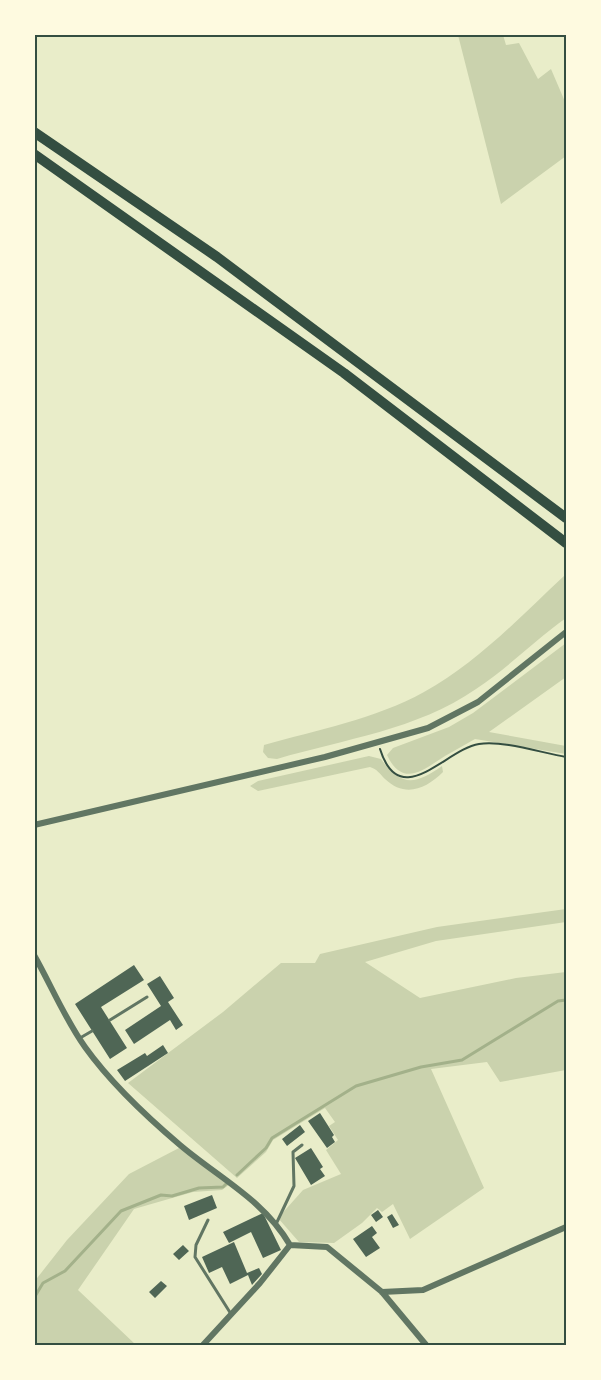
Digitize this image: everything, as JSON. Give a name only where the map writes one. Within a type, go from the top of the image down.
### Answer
[{"type":"highway","points":[[34,132],[227,264],[567,518]]},
{"type":"highway","points":[[34,154],[344,373],[567,543]]},
{"type":"street","points":[[34,825],[378,744],[453,717],[478,702],[567,632]]},
{"type":"street","points":[[34,955],[80,1038],[124,1092],[180,1145],[242,1190],[277,1222],[290,1245]]},
{"type":"street","points":[[382,1292],[423,1290],[567,1227]]},
{"type":"street","points":[[202,1346],[290,1245]]},
{"type":"street","points":[[290,1245],[327,1247],[382,1292],[427,1346]]},
{"type":"lane","points":[[110,1020],[147,997]]},
{"type":"lane","points":[[80,1038],[92,1031]]},
{"type":"lane","points":[[277,1222],[294,1186],[293,1152],[302,1145]]},
{"type":"lane","points":[[208,1220],[196,1245],[195,1257],[231,1314]]},
{"type":"path","points":[[378,744],[388,766],[402,776],[410,777],[424,776],[453,754],[480,744],[567,757]]},
{"type":"green space","points":[[458,35],[503,35],[506,45],[519,43],[538,79],[551,69],[566,104],[566,156],[501,204]]},
{"type":"green space","points":[[566,576],[566,618],[488,681],[453,703],[380,732],[277,759],[268,758],[263,752],[264,745],[366,717],[424,692],[480,653]]},
{"type":"green space","points":[[566,643],[566,677],[489,732],[566,746],[566,754],[475,739],[414,773],[407,774],[393,765],[387,755],[393,748],[449,727],[473,713]]},
{"type":"green space","points":[[369,756],[381,759],[395,775],[402,779],[416,780],[442,766],[443,772],[430,783],[408,790],[393,785],[377,770],[370,767],[258,791],[250,786],[258,781]]},
{"type":"green space","points":[[566,909],[566,922],[436,941],[365,962],[420,998],[516,978],[566,972],[566,1070],[500,1082],[487,1062],[431,1069],[484,1188],[410,1239],[393,1204],[382,1212],[377,1208],[362,1223],[334,1243],[299,1242],[278,1218],[303,1190],[341,1174],[326,1150],[338,1140],[329,1126],[335,1122],[325,1108],[273,1140],[266,1152],[237,1178],[128,1083],[223,1012],[281,963],[315,963],[320,954],[437,927]]},
{"type":"green space","points":[[179,1148],[230,1184],[222,1190],[193,1192],[134,1209],[78,1290],[136,1345],[35,1345],[34,1282],[67,1240],[129,1174]]},
{"type":"building","points":[[134,965],[144,980],[101,1007],[127,1048],[110,1059],[75,1004]]},
{"type":"building","points":[[160,976],[174,998],[168,1002],[183,1025],[176,1030],[170,1020],[134,1044],[125,1030],[161,1006],[147,984]]},
{"type":"building","points":[[163,1045],[168,1053],[125,1081],[117,1070],[145,1053],[147,1056]]},
{"type":"building","points":[[320,1113],[334,1135],[332,1137],[335,1142],[327,1148],[308,1121]]},
{"type":"building","points":[[300,1125],[305,1132],[287,1146],[282,1139]]},
{"type":"building","points":[[311,1148],[323,1167],[320,1169],[325,1176],[311,1185],[295,1158]]},
{"type":"building","points":[[212,1195],[217,1208],[189,1220],[184,1206]]},
{"type":"building","points":[[378,1210],[383,1217],[376,1222],[371,1215]]},
{"type":"building","points":[[263,1213],[281,1250],[263,1258],[251,1232],[229,1243],[223,1232]]},
{"type":"building","points":[[392,1214],[399,1225],[393,1228],[387,1217]]},
{"type":"building","points":[[372,1226],[377,1233],[372,1237],[380,1248],[366,1257],[353,1239]]},
{"type":"building","points":[[234,1242],[247,1273],[259,1268],[262,1274],[252,1285],[248,1275],[230,1284],[222,1267],[209,1273],[202,1257]]},
{"type":"building","points":[[183,1245],[189,1251],[179,1260],[173,1254]]},
{"type":"building","points":[[161,1281],[167,1286],[155,1298],[149,1292]]},
{"type":"waterway","points":[[237,1175],[266,1148],[272,1138],[356,1086],[421,1067],[462,1060],[558,1001],[566,1000]]},
{"type":"waterway","points":[[34,1298],[43,1283],[65,1271],[121,1211],[161,1195],[172,1196],[199,1188],[223,1187],[227,1183]]}]
